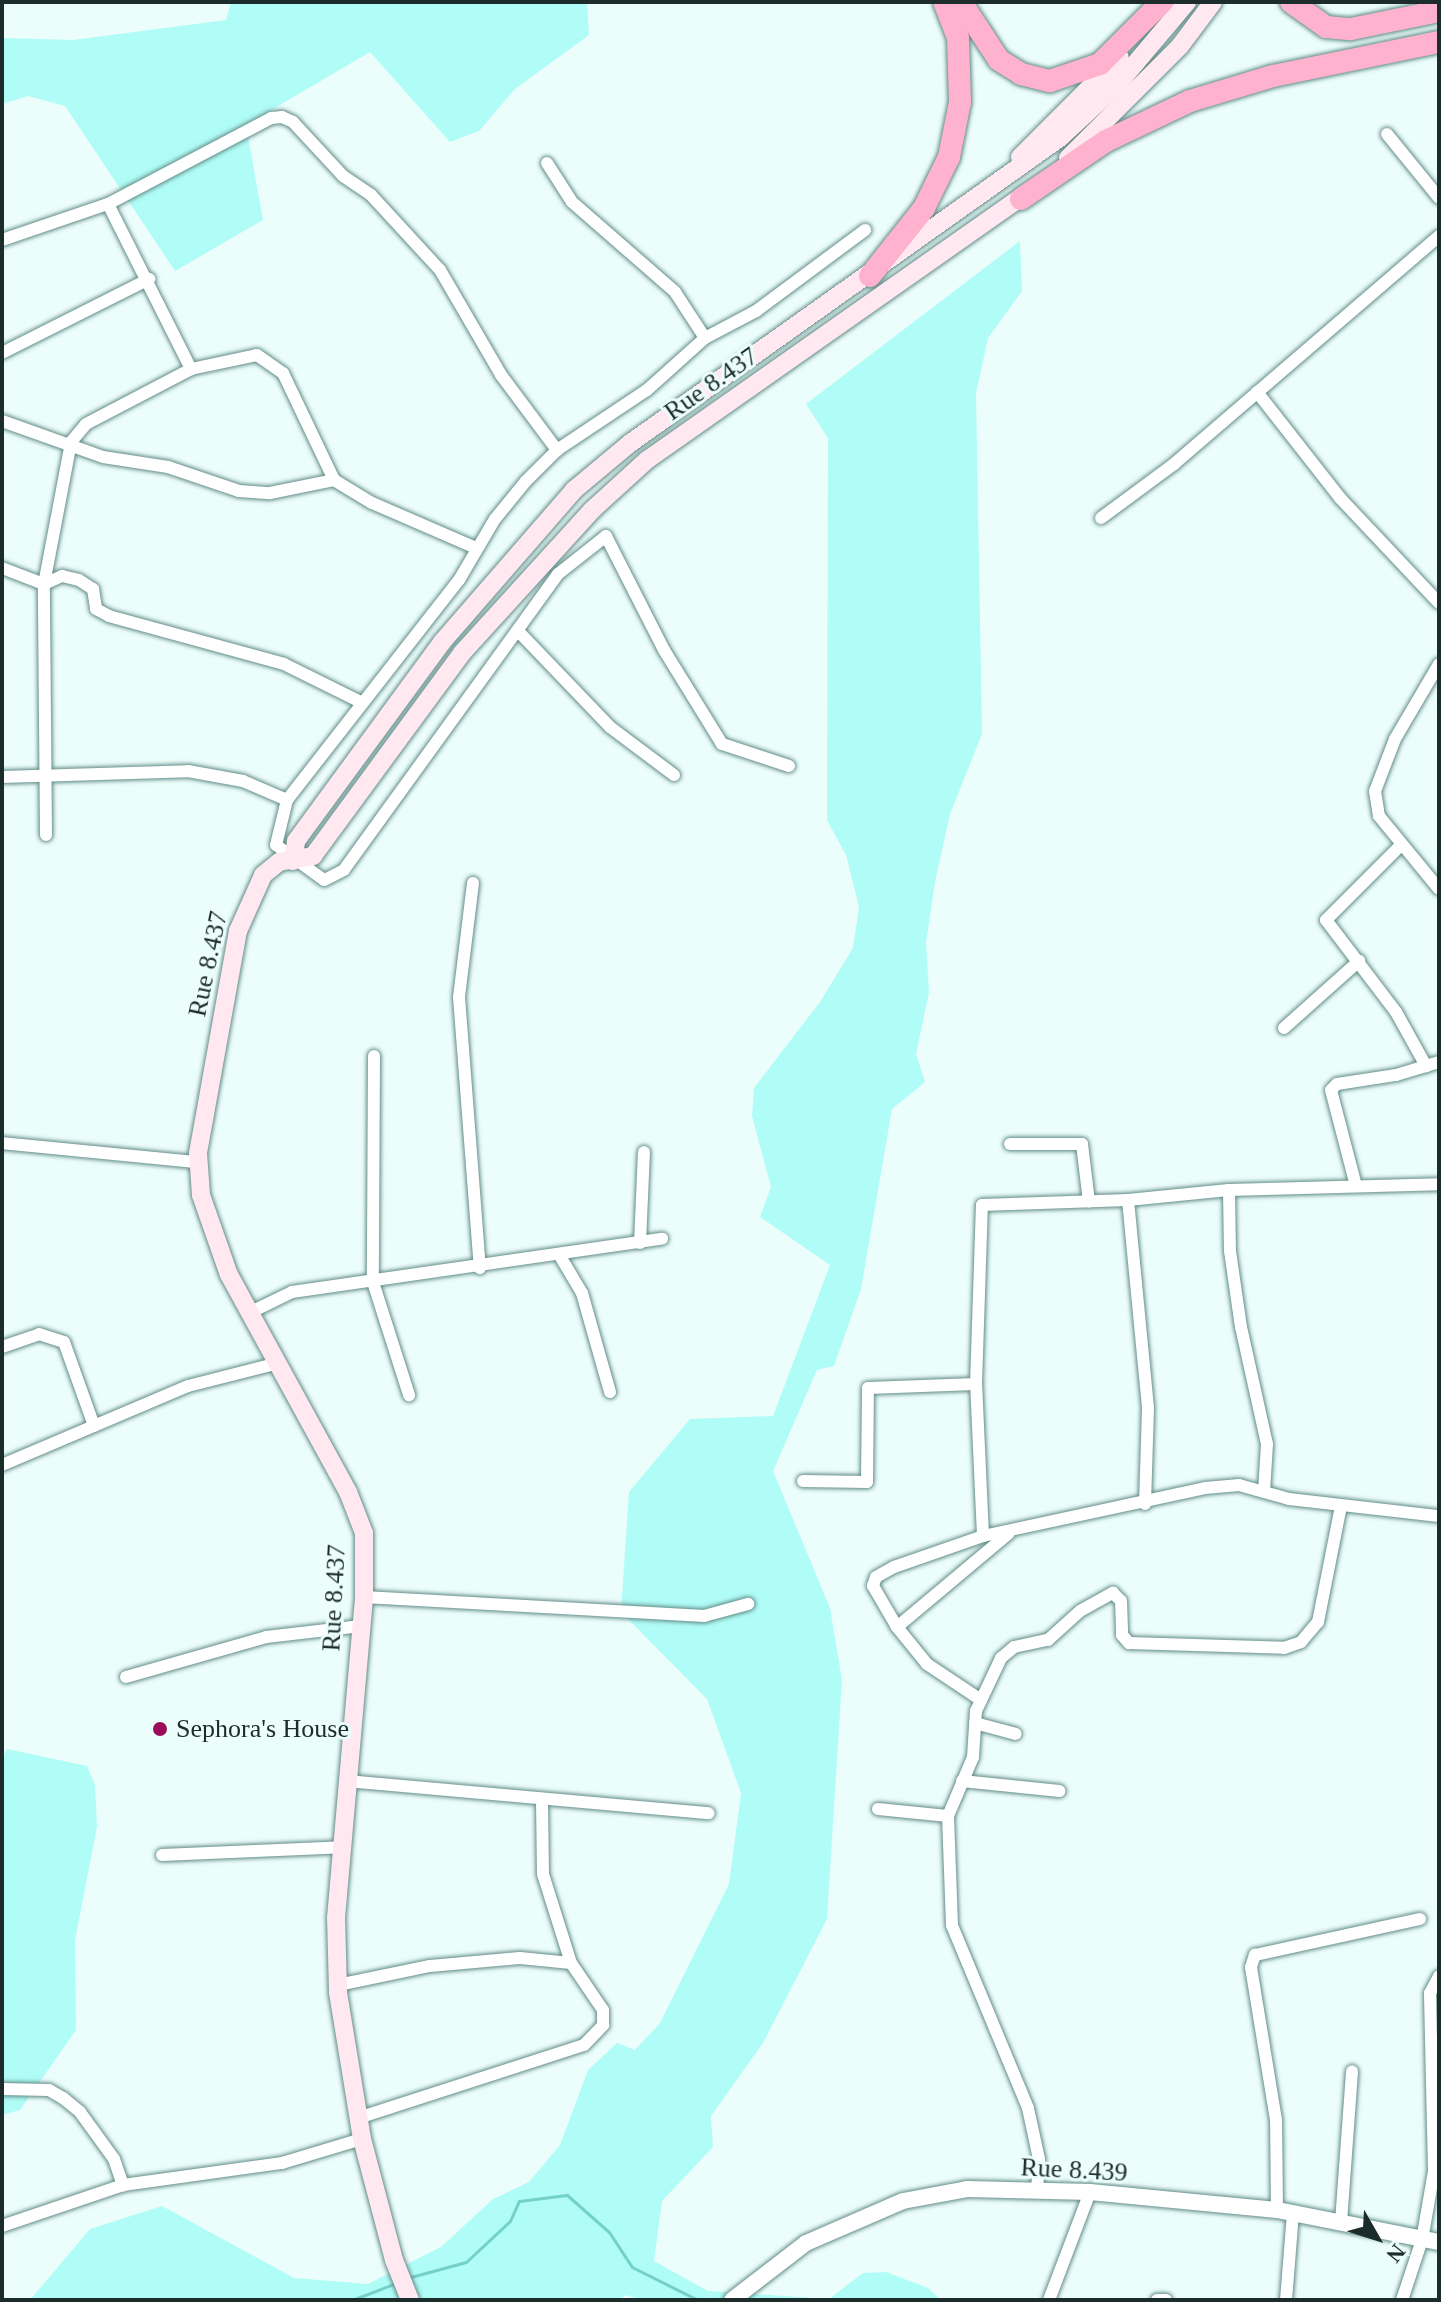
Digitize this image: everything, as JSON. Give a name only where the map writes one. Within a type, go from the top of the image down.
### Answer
[{"type":"highway","points":[[870,276],[924,208],[949,157],[960,102],[958,38],[944,2]]},
{"type":"highway","points":[[961,2],[999,60],[1021,74],[1050,81],[1100,64],[1164,2]]},
{"type":"highway","points":[[1291,2],[1326,27],[1351,29],[1439,11]]},
{"type":"highway","points":[[1021,199],[1106,141],[1190,101],[1273,76],[1439,42]]},
{"type":"main road","points":[[979,200],[1098,80],[1164,2]]},
{"type":"main road","name":"Rue 8.437","points":[[293,861],[296,841],[442,642],[574,490],[629,444],[979,200],[1061,137],[1118,84],[1187,2]]},
{"type":"main road","name":"Rue 8.437","points":[[405,2287],[362,2139],[338,1985],[342,1847],[364,1597],[365,1551],[360,1518],[215,1245],[197,1162],[238,931],[263,875],[279,862],[313,856],[462,653],[592,510],[647,460],[1021,199],[1180,46],[1213,2]]},
{"type":"main road","points":[[1180,46],[1223,2]]},
{"type":"street","points":[[2,240],[108,204],[271,118],[293,122],[343,176],[371,195],[440,270],[501,375],[557,450]]},
{"type":"street","points":[[1387,134],[1439,198]]},
{"type":"street","points":[[547,163],[572,202],[684,302],[705,338]]},
{"type":"street","points":[[108,204],[149,279],[191,369]]},
{"type":"street","points":[[789,766],[722,744],[664,650],[646,606],[606,536],[558,574],[344,870],[324,880],[293,861],[276,845],[287,800],[459,580],[476,548],[526,481],[557,450],[647,390],[705,338],[756,311],[865,230]]},
{"type":"street","points":[[1101,518],[1257,392],[1439,236]]},
{"type":"street","points":[[2,353],[149,279]]},
{"type":"street","points":[[46,835],[42,774],[44,584],[71,442],[86,424],[191,369],[239,356],[270,360],[283,373],[334,480],[372,503],[476,548]]},
{"type":"street","points":[[1257,392],[1340,498],[1439,603]]},
{"type":"street","points":[[2,421],[71,442],[103,457],[168,467],[257,494],[334,480]]},
{"type":"street","points":[[2,568],[44,584],[62,576],[79,580],[93,589],[96,609],[109,616],[284,664],[361,702]]},
{"type":"street","points":[[518,631],[610,727],[674,775]]},
{"type":"street","points":[[1439,664],[1395,739],[1375,791],[1379,816],[1439,889]]},
{"type":"street","points":[[2,777],[188,771],[243,781],[287,800]]},
{"type":"street","points":[[1401,845],[1328,914],[1330,929],[1359,961],[1396,1012],[1426,1066]]},
{"type":"street","points":[[473,883],[459,997],[480,1268]]},
{"type":"street","points":[[1284,1028],[1359,961]]},
{"type":"street","points":[[374,1056],[373,1282],[409,1395]]},
{"type":"street","points":[[1356,1186],[1331,1090],[1337,1084],[1439,1062]]},
{"type":"street","points":[[1010,1144],[1079,1141],[1089,1202]]},
{"type":"street","points":[[2,1143],[197,1162]]},
{"type":"street","points":[[640,1243],[644,1152]]},
{"type":"street","points":[[983,1536],[976,1384],[980,1206],[1014,1201],[1128,1200],[1229,1190],[1439,1184]]},
{"type":"street","points":[[1229,1190],[1230,1251],[1239,1312],[1267,1444],[1264,1492]]},
{"type":"street","points":[[1128,1200],[1148,1408],[1145,1504]]},
{"type":"street","points":[[251,1312],[292,1292],[480,1268],[662,1239]]},
{"type":"street","points":[[560,1256],[582,1293],[610,1392]]},
{"type":"street","points":[[2,1347],[39,1334],[64,1342],[94,1426]]},
{"type":"street","points":[[2,1465],[188,1386],[279,1363]]},
{"type":"street","points":[[803,1481],[867,1482],[868,1388],[976,1384]]},
{"type":"street","points":[[981,1700],[927,1664],[897,1627],[873,1586],[876,1577],[983,1536],[1228,1486],[1341,1506],[1439,1516]]},
{"type":"street","points":[[1037,2190],[1039,2159],[1028,2108],[952,1925],[948,1816],[973,1757],[975,1723],[981,1700],[1001,1658],[1014,1647],[1048,1640],[1080,1611],[1113,1593],[1121,1601],[1122,1635],[1129,1643],[1284,1648],[1301,1642],[1318,1622],[1341,1506]]},
{"type":"street","points":[[897,1627],[1011,1531]]},
{"type":"street","points":[[364,1597],[704,1616],[748,1604]]},
{"type":"street","points":[[126,1677],[266,1637],[361,1626]]},
{"type":"street","points":[[975,1723],[1016,1734]]},
{"type":"street","points":[[347,1781],[709,1813]]},
{"type":"street","points":[[962,1781],[1059,1791]]},
{"type":"street","points":[[358,2118],[584,2045],[603,2025],[603,2010],[571,1963],[540,1860],[542,1800]]},
{"type":"street","points":[[878,1809],[948,1816]]},
{"type":"street","points":[[162,1855],[342,1847]]},
{"type":"street","points":[[1286,2300],[1285,2212],[1276,2120],[1251,1967],[1255,1955],[1420,1919]]},
{"type":"street","points":[[338,1985],[430,1966],[520,1958],[571,1963]]},
{"type":"street","points":[[1402,2300],[1431,2241],[1434,2157],[1430,1993],[1439,1976]]},
{"type":"street","points":[[1341,2222],[1352,2071]]},
{"type":"street","points":[[2,2089],[49,2090],[63,2098],[80,2112],[114,2159],[123,2185]]},
{"type":"street","points":[[2,2226],[123,2185],[282,2163],[362,2139]]},
{"type":"street","name":"Rue 8.439","points":[[732,2300],[806,2243],[903,2201],[967,2189],[1090,2192],[1285,2212],[1431,2241]]},
{"type":"street","points":[[1049,2300],[1090,2192]]},
{"type":"street","points":[[1157,2300],[1166,2300]]},
{"type":"shaded area","points":[[231,2],[587,2],[589,35],[515,89],[479,131],[450,142],[370,52],[246,125],[263,220],[175,271],[65,106],[28,96],[2,104],[2,38],[73,40],[226,20]]},
{"type":"shaded area","points":[[1020,241],[1022,291],[988,338],[976,393],[982,734],[950,814],[935,882],[926,943],[929,992],[916,1054],[925,1082],[892,1109],[861,1289],[834,1366],[817,1370],[773,1471],[830,1608],[842,1680],[827,1919],[763,2043],[711,2116],[713,2147],[662,2201],[654,2261],[708,2291],[829,2299],[863,2273],[886,2272],[928,2288],[941,2300],[641,2300],[626,2295],[619,2300],[30,2300],[90,2229],[162,2206],[294,2278],[368,2284],[441,2247],[493,2199],[529,2182],[560,2145],[588,2070],[617,2043],[635,2050],[660,2023],[729,1884],[741,1793],[707,1699],[621,1612],[629,1492],[690,1419],[773,1416],[830,1265],[760,1217],[771,1187],[752,1116],[754,1088],[820,1002],[853,948],[859,907],[846,855],[827,820],[828,438],[806,404]]},
{"type":"shaded area","points":[[7,1749],[87,1766],[95,1785],[97,1827],[75,1940],[76,2030],[20,2110],[2,2115],[2,1758]]},
{"type":"waterway","points":[[407,2278],[466,2262],[510,2221],[519,2201],[567,2195],[609,2232],[632,2267],[698,2300]]},
{"type":"waterway","points":[[352,2300],[396,2283]]},
{"type":"waterway","points":[[99,2300],[129,2300]]},
{"type":"waterway","points":[[298,2300],[328,2300]]},
{"type":"place","name":"Sephora's House","points":[[160,1729]]}]
